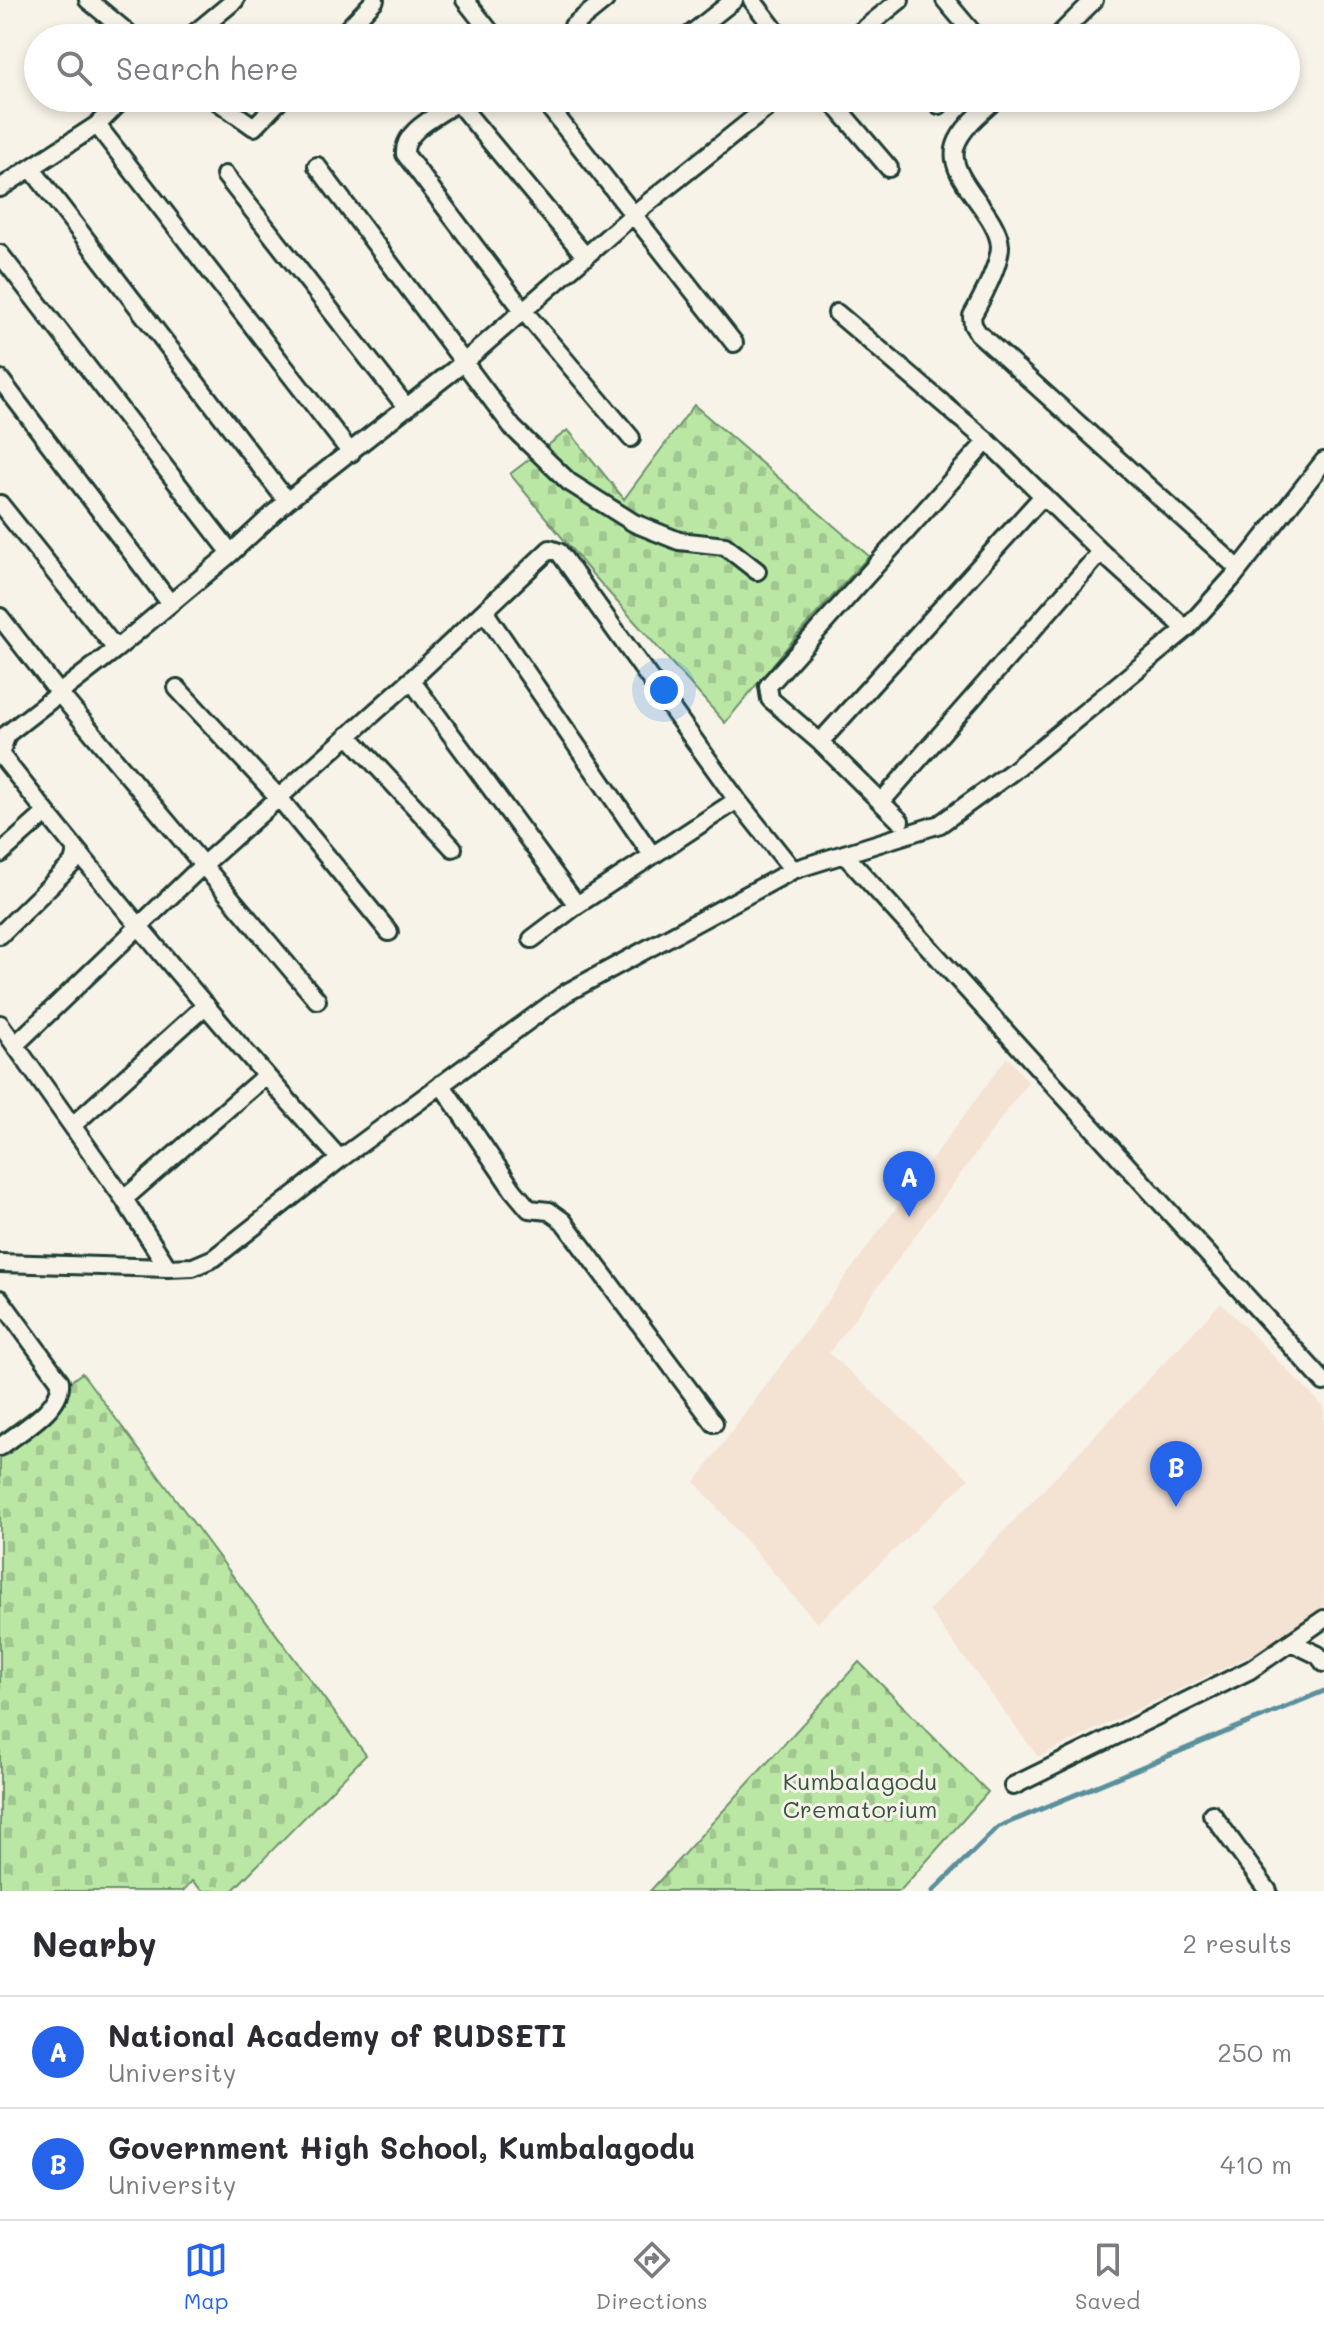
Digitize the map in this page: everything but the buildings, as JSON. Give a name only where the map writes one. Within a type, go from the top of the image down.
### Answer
[{"type":"street","points":[[88,0],[117,24]]},
{"type":"street","points":[[206,24],[235,0]]},
{"type":"street","points":[[352,24],[375,0]]},
{"type":"street","points":[[465,0],[484,24]]},
{"type":"street","points":[[575,24],[605,0]]},
{"type":"street","points":[[704,24],[734,0]]},
{"type":"street","points":[[752,0],[770,24]]},
{"type":"street","points":[[880,24],[900,0]]},
{"type":"street","points":[[945,0],[965,24]]},
{"type":"street","points":[[1070,24],[1094,0]]},
{"type":"street","points":[[0,188],[97,125],[110,112]]},
{"type":"street","points":[[233,112],[254,127],[268,112]]},
{"type":"street","points":[[443,112],[408,137],[405,154],[523,311],[631,438]]},
{"type":"street","points":[[466,112],[586,257]]},
{"type":"street","points":[[553,112],[734,343]]},
{"type":"street","points":[[340,1159],[265,1076],[46,813],[0,754],[7,734],[116,649],[231,553],[287,501],[463,363],[634,214],[762,112]]},
{"type":"street","points":[[841,112],[889,168]]},
{"type":"street","points":[[983,112],[965,130],[954,150],[955,165],[997,233],[1000,248],[972,316],[973,325],[978,333],[1239,569]]},
{"type":"street","points":[[97,125],[351,453]]},
{"type":"street","points":[[317,166],[513,428],[569,482],[634,523],[679,541],[725,546],[757,571]]},
{"type":"street","points":[[31,168],[287,501]]},
{"type":"street","points":[[225,175],[407,408]]},
{"type":"street","points":[[0,254],[231,553]]},
{"type":"street","points":[[837,313],[987,441],[1042,497],[1186,629]]},
{"type":"street","points":[[0,379],[170,603]]},
{"type":"street","points":[[900,821],[820,742],[770,699],[768,686],[987,441]]},
{"type":"street","points":[[0,1263],[168,1268],[193,1267],[214,1258],[340,1159],[566,993],[793,870],[940,824],[1013,771],[1186,629],[1239,569],[1324,461]]},
{"type":"street","points":[[820,742],[1042,497]]},
{"type":"street","points":[[0,504],[116,649]]},
{"type":"street","points":[[15,1045],[203,865],[411,680],[550,549],[559,552],[737,800],[793,870]]},
{"type":"street","points":[[882,801],[1101,552]]},
{"type":"street","points":[[484,611],[652,855]]},
{"type":"street","points":[[0,617],[59,693],[317,1000]]},
{"type":"street","points":[[411,680],[577,905]]},
{"type":"street","points":[[177,688],[280,799],[389,932]]},
{"type":"street","points":[[348,735],[453,848]]},
{"type":"street","points":[[532,939],[577,905],[737,800]]},
{"type":"street","points":[[0,854],[46,813]]},
{"type":"street","points":[[0,935],[73,863],[76,851]]},
{"type":"street","points":[[844,854],[1324,1382]]},
{"type":"street","points":[[73,1125],[206,1005]]},
{"type":"street","points":[[0,1024],[124,1199],[168,1268]]},
{"type":"street","points":[[124,1199],[265,1076]]},
{"type":"street","points":[[441,1084],[513,1190],[529,1209],[549,1211],[563,1221],[714,1423]]},
{"type":"street","points":[[0,1299],[60,1381],[61,1390],[51,1407],[0,1447]]},
{"type":"street","points":[[1013,1786],[1250,1670],[1324,1619]]},
{"type":"street","points":[[1293,1643],[1321,1659]]},
{"type":"street","points":[[1212,1814],[1268,1891]]},
{"type":"shaded area","points":[[1007,1057],[1028,1082],[829,1353],[969,1479],[817,1623],[695,1482]]},
{"type":"shaded area","points":[[1221,1303],[1324,1407],[1324,1606],[1284,1639],[1038,1757],[929,1610]]},
{"type":"green space","points":[[694,405],[869,556],[799,633],[725,723],[587,568],[510,474],[568,430],[624,499]]},
{"type":"green space","points":[[82,1373],[366,1755],[232,1891],[203,1891],[192,1881],[183,1891],[0,1891],[0,1434]]},
{"type":"green space","name":"Kumbalagodu Crematorium","points":[[859,1662],[988,1792],[900,1891],[650,1891]]},
{"type":"waterway","points":[[933,1891],[998,1827],[1324,1691]]},
{"type":"place","name":"National Academy of RUDSETI","points":[[909,1217]]},
{"type":"place","name":"Government High School, Kumbalagodu","points":[[1176,1507]]}]
